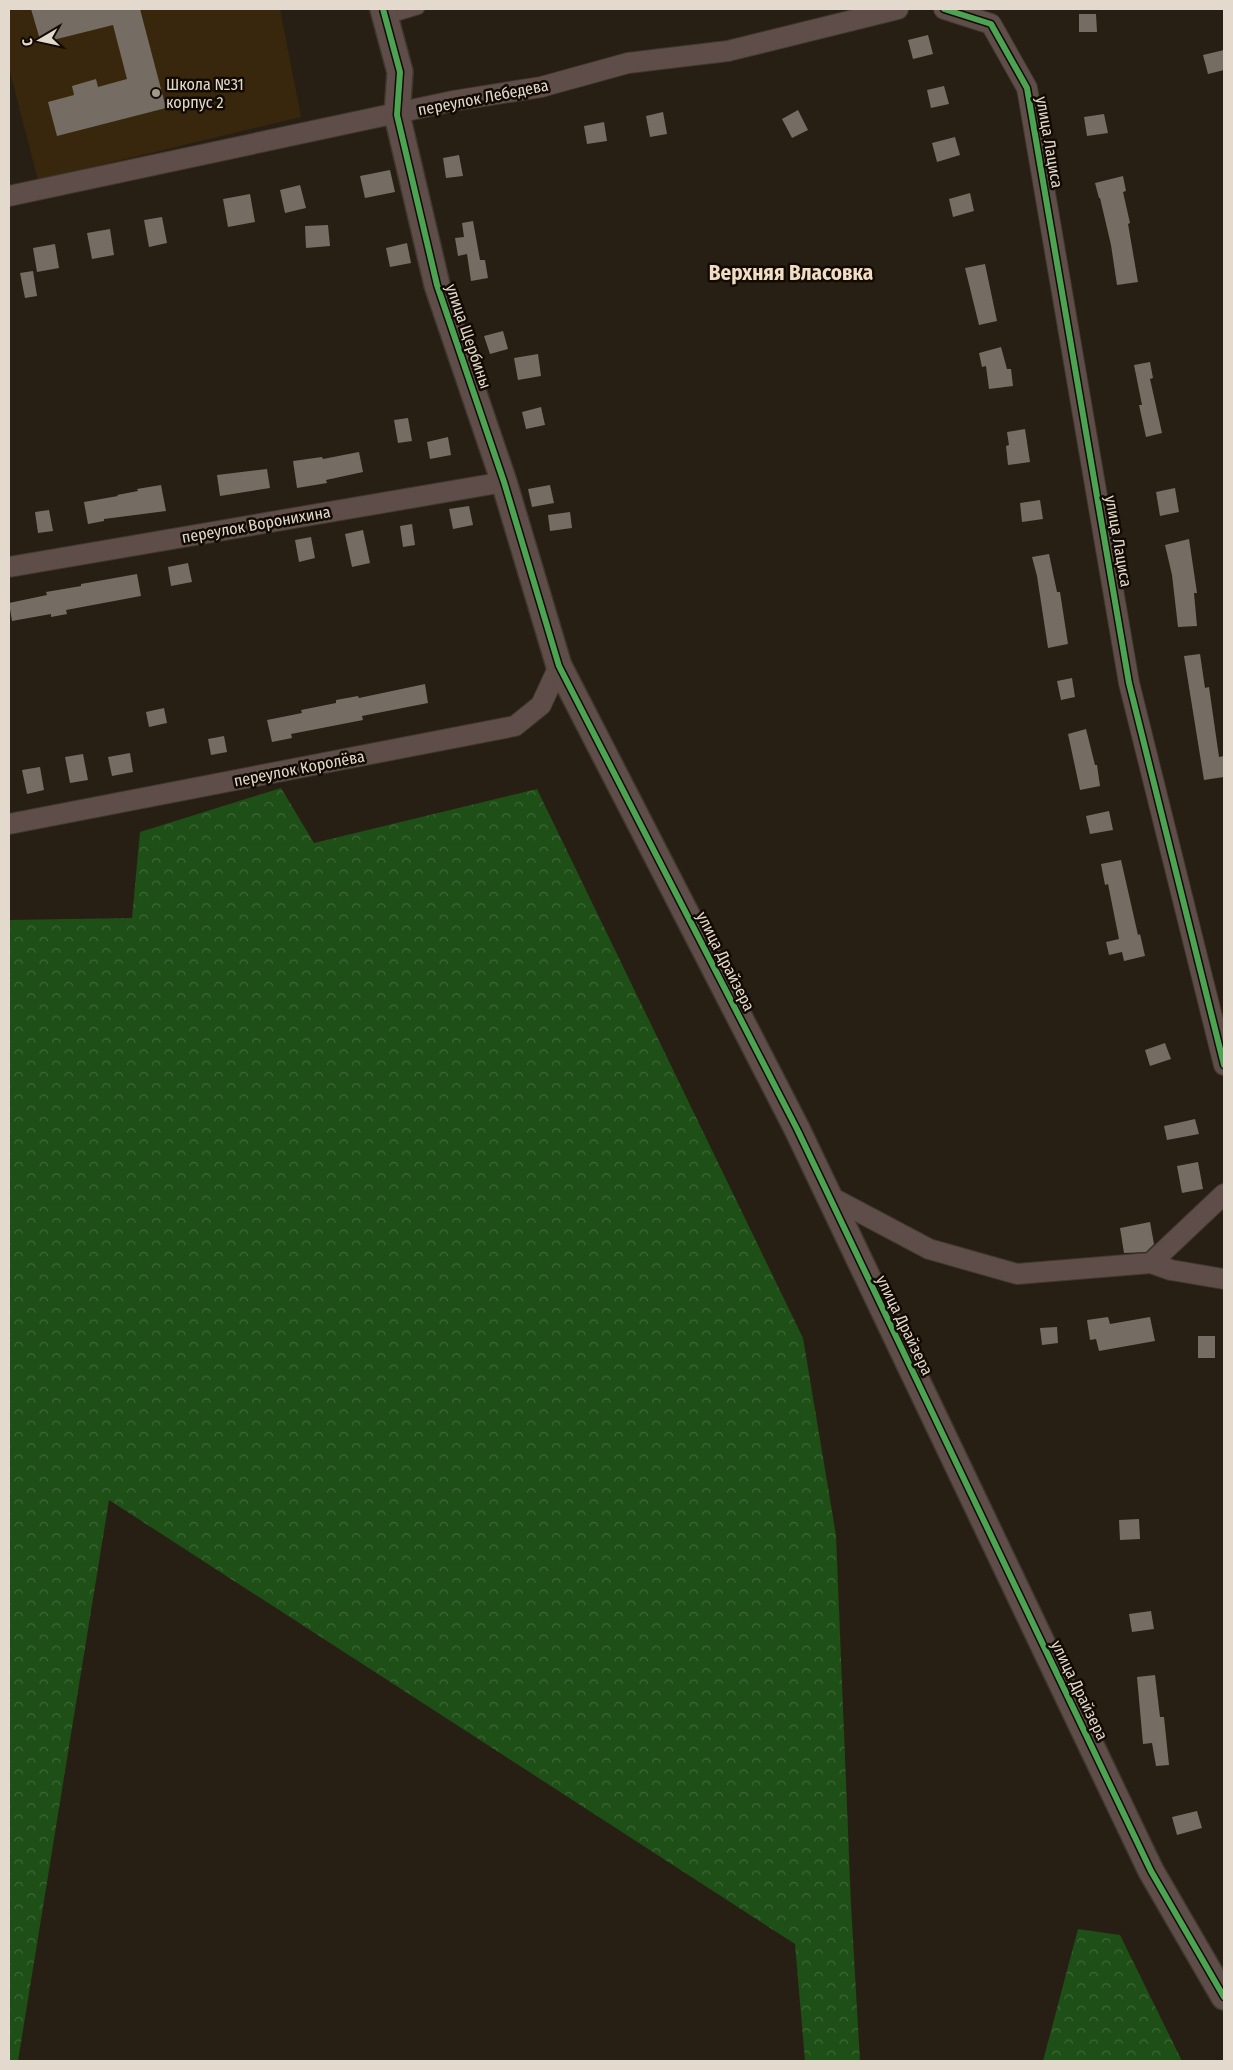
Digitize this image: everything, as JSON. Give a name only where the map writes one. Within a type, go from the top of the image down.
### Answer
[{"type":"street","name":"переулок Лебедева","points":[[9,196],[453,102],[541,87],[628,63],[728,50],[898,9]]},
{"type":"street","name":"улица Лациса","points":[[944,9],[992,24],[1026,88],[1129,683],[1224,1065]]},
{"type":"street","name":"улица Щербины","points":[[384,14],[400,72],[397,115],[437,285],[504,482],[559,666]]},
{"type":"street","name":"переулок Воронихина","points":[[9,567],[504,482]]},
{"type":"street","name":"переулок Королёва","points":[[9,824],[515,726],[541,705],[559,666]]},
{"type":"street","name":"улица Драйзера","points":[[559,666],[797,1129],[1151,1872],[1224,1997]]},
{"type":"street","points":[[1151,1263],[1224,1194]]},
{"type":"street","points":[[829,1196],[929,1248],[1017,1274],[1151,1263],[1171,1270],[1224,1279]]},
{"type":"lane","points":[[384,14],[419,9]]},
{"type":"shaded area","name":"Школа №31 корпус 2","points":[[9,9],[280,9],[301,117],[38,180],[9,68]]},
{"type":"green space","points":[[281,788],[314,843],[537,789],[803,1338],[836,1535],[851,1905],[860,2061],[805,2061],[795,1944],[109,1500],[18,2061],[9,2061],[9,920],[132,918],[140,832]]},
{"type":"green space","points":[[1078,1929],[1120,1935],[1182,2061],[1043,2061]]},
{"type":"building","points":[[31,9],[140,9],[166,108],[57,136],[48,102],[74,95],[72,86],[96,79],[98,87],[127,79],[113,25],[41,43]]},
{"type":"building","points":[[1079,14],[1096,14],[1097,32],[1079,32]]},
{"type":"building","points":[[928,35],[933,54],[913,59],[908,40]]},
{"type":"building","points":[[1224,50],[1224,70],[1208,74],[1203,55]]},
{"type":"building","points":[[944,86],[949,104],[931,108],[927,90]]},
{"type":"building","points":[[798,110],[808,130],[792,138],[782,119]]},
{"type":"building","points":[[663,112],[667,134],[650,137],[646,116]]},
{"type":"building","points":[[1104,114],[1108,133],[1087,136],[1084,117]]},
{"type":"building","points":[[604,122],[607,141],[587,144],[584,126]]},
{"type":"building","points":[[955,137],[960,155],[937,162],[932,143]]},
{"type":"building","points":[[459,155],[463,176],[446,178],[443,158]]},
{"type":"building","points":[[390,170],[395,192],[365,198],[360,176]]},
{"type":"building","points":[[1123,176],[1126,191],[1123,192],[1130,223],[1128,224],[1138,282],[1117,285],[1111,245],[1095,183]]},
{"type":"building","points":[[300,185],[306,208],[285,213],[280,190]]},
{"type":"building","points":[[970,193],[974,211],[953,217],[949,199]]},
{"type":"building","points":[[250,194],[255,222],[228,227],[223,199]]},
{"type":"building","points":[[162,217],[167,243],[149,247],[144,220]]},
{"type":"building","points":[[473,221],[480,260],[485,260],[488,278],[471,281],[467,254],[458,256],[455,238],[464,237],[462,223]]},
{"type":"building","points":[[328,225],[330,246],[306,248],[305,226]]},
{"type":"building","points":[[110,229],[114,255],[92,259],[87,233]]},
{"type":"building","points":[[407,243],[411,263],[390,267],[386,248]]},
{"type":"building","points":[[55,244],[59,268],[37,272],[33,248]]},
{"type":"building","points":[[985,264],[997,321],[979,325],[965,268]]},
{"type":"building","points":[[33,271],[37,296],[25,298],[20,273]]},
{"type":"building","points":[[503,331],[508,349],[490,354],[484,336]]},
{"type":"building","points":[[1001,347],[1007,369],[1011,369],[1013,386],[989,389],[986,366],[982,367],[979,353]]},
{"type":"building","points":[[538,354],[541,376],[518,380],[514,358]]},
{"type":"building","points":[[1150,362],[1153,378],[1150,379],[1162,433],[1146,437],[1139,405],[1142,405],[1134,365]]},
{"type":"building","points":[[541,407],[545,425],[526,429],[522,412]]},
{"type":"building","points":[[408,418],[412,441],[398,443],[394,420]]},
{"type":"building","points":[[1025,429],[1030,462],[1008,465],[1006,446],[1009,445],[1007,432]]},
{"type":"building","points":[[448,437],[451,455],[430,459],[427,442]]},
{"type":"building","points":[[359,452],[363,472],[326,480],[327,483],[297,488],[293,461],[322,457],[323,459]]},
{"type":"building","points":[[267,469],[270,488],[220,496],[217,475]]},
{"type":"building","points":[[161,485],[166,511],[104,519],[104,521],[88,524],[84,502]]},
{"type":"building","points":[[550,485],[554,503],[532,507],[528,489]]},
{"type":"building","points":[[1175,488],[1179,512],[1160,516],[1156,492]]},
{"type":"building","points":[[1040,500],[1043,519],[1022,522],[1020,503]]},
{"type":"building","points":[[469,506],[473,525],[453,529],[449,509]]},
{"type":"building","points":[[49,510],[53,531],[38,533],[35,512]]},
{"type":"building","points":[[570,512],[572,528],[550,531],[548,515]]},
{"type":"building","points":[[412,524],[415,545],[403,547],[400,526]]},
{"type":"building","points":[[363,530],[370,563],[352,567],[345,534]]},
{"type":"building","points":[[311,537],[315,558],[299,562],[295,540]]},
{"type":"building","points":[[1189,539],[1197,593],[1194,593],[1197,626],[1178,627],[1172,575],[1165,545]]},
{"type":"building","points":[[1049,554],[1057,592],[1060,592],[1068,644],[1048,648],[1037,576],[1032,557]]},
{"type":"building","points":[[188,563],[192,582],[171,586],[168,567]]},
{"type":"building","points":[[137,574],[141,596],[66,610],[67,614],[51,617],[51,614],[12,621],[9,603],[47,595],[46,592],[81,586],[81,584]]},
{"type":"building","points":[[1200,654],[1205,688],[1209,687],[1219,757],[1224,756],[1224,777],[1204,780],[1184,656]]},
{"type":"building","points":[[1072,678],[1075,697],[1061,700],[1057,681]]},
{"type":"building","points":[[425,684],[428,703],[362,716],[363,720],[291,734],[292,738],[272,742],[267,720],[302,713],[301,710],[336,703],[336,700],[358,696],[359,698]]},
{"type":"building","points":[[164,708],[167,723],[149,727],[146,712]]},
{"type":"building","points":[[1086,729],[1095,765],[1097,765],[1100,786],[1080,790],[1068,734]]},
{"type":"building","points":[[224,736],[227,752],[211,755],[208,739]]},
{"type":"building","points":[[130,753],[133,772],[112,776],[108,757]]},
{"type":"building","points":[[83,754],[88,780],[70,783],[65,757]]},
{"type":"building","points":[[40,767],[44,790],[27,794],[22,770]]},
{"type":"building","points":[[1109,811],[1113,830],[1090,834],[1086,816]]},
{"type":"building","points":[[1121,860],[1138,935],[1140,934],[1145,956],[1124,961],[1122,952],[1109,955],[1106,942],[1119,939],[1108,884],[1105,885],[1101,864]]},
{"type":"building","points":[[1165,1043],[1171,1059],[1150,1066],[1145,1050]]},
{"type":"building","points":[[1195,1119],[1199,1134],[1167,1140],[1164,1126]]},
{"type":"building","points":[[1198,1162],[1203,1189],[1182,1193],[1177,1166]]},
{"type":"building","points":[[1150,1222],[1154,1244],[1146,1252],[1124,1253],[1120,1228]]},
{"type":"building","points":[[1108,1317],[1110,1324],[1150,1317],[1155,1341],[1099,1351],[1096,1339],[1090,1340],[1087,1320]]},
{"type":"building","points":[[1057,1327],[1058,1343],[1042,1345],[1040,1328]]},
{"type":"building","points":[[1198,1336],[1215,1336],[1215,1358],[1198,1358]]},
{"type":"building","points":[[1139,1519],[1140,1539],[1120,1540],[1119,1520]]},
{"type":"building","points":[[1151,1611],[1154,1629],[1132,1632],[1129,1614]]},
{"type":"building","points":[[1155,1675],[1160,1717],[1164,1717],[1169,1765],[1156,1766],[1152,1743],[1143,1744],[1137,1677]]},
{"type":"building","points":[[1197,1811],[1202,1828],[1177,1835],[1172,1817]]},
{"type":"cycle path","points":[[383,9],[400,72],[397,115],[437,285],[504,482],[559,666],[797,1129],[1151,1871],[1224,1997]]},
{"type":"cycle path","points":[[944,9],[991,24],[1027,88],[1129,683],[1224,1065]]},
{"type":"place","name":"Школа №31 корпус 2","points":[[156,93]]},
{"type":"district","name":"Верхняя Власовка","points":[[791,273]]}]
